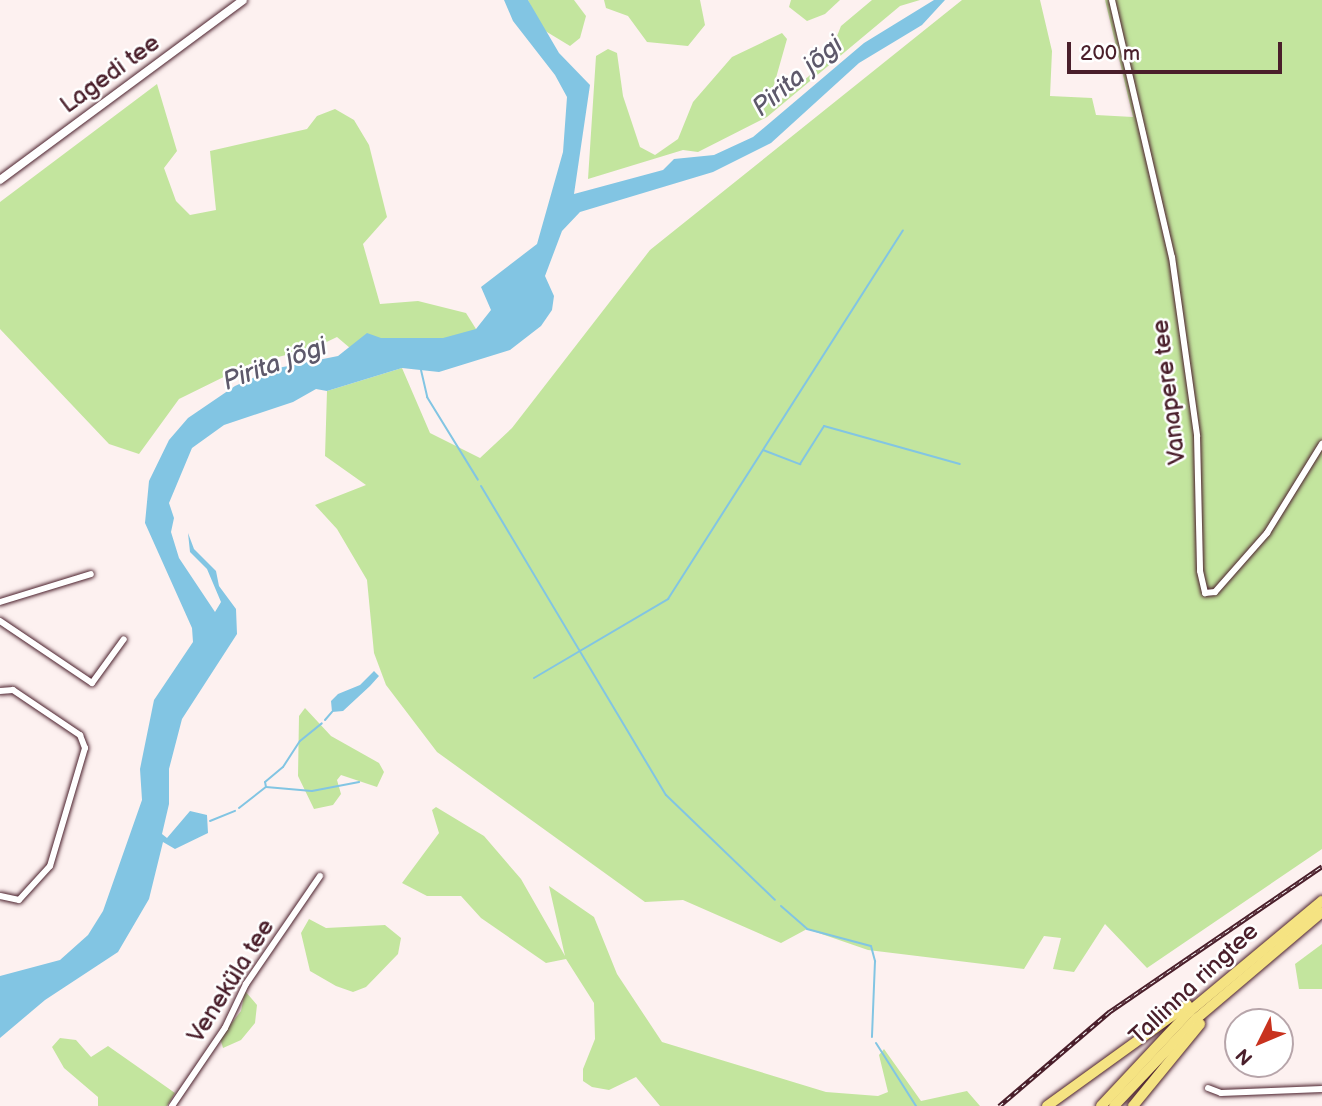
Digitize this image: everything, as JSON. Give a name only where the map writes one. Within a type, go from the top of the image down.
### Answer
[{"type":"highway","name":"Tallinna ringtee","points":[[1101,1106],[1163,1038],[1234,971],[1322,901]]},
{"type":"highway","name":"Tallinna ringtee","points":[[1114,1106],[1247,974],[1322,912]]},
{"type":"highway","points":[[1047,1106],[1172,1018],[1219,977],[1234,971]]},
{"type":"highway","points":[[1133,1106],[1206,1018],[1239,988],[1247,974]]},
{"type":"street","name":"Lagedi tee","points":[[0,180],[243,0]]},
{"type":"street","name":"Vanapere tee","points":[[1112,0],[1173,269],[1197,436],[1205,593],[1215,592],[1267,533],[1322,444]]},
{"type":"street","points":[[0,602],[91,574]]},
{"type":"street","points":[[0,621],[92,683],[124,639]]},
{"type":"street","points":[[0,691],[13,690],[47,712],[80,735],[85,748],[50,866],[19,900],[0,896]]},
{"type":"street","name":"Veneküla tee","points":[[173,1106],[225,1028],[246,984],[320,876]]},
{"type":"street","points":[[1208,1088],[1221,1093],[1322,1089]]},
{"type":"green space","points":[[528,0],[574,0],[586,16],[580,38],[570,46],[542,29]]},
{"type":"green space","points":[[604,0],[700,0],[705,25],[688,46],[647,42],[628,16],[606,8]]},
{"type":"green space","points":[[791,0],[840,0],[825,14],[807,21],[789,7]]},
{"type":"green space","points":[[872,0],[920,0],[900,6],[767,117],[698,152],[683,150],[588,179],[596,56],[608,49],[617,53],[623,96],[640,147],[655,155],[678,139],[693,102],[732,57],[782,33],[787,39],[772,92],[779,101],[827,61],[841,26]]},
{"type":"green space","points":[[962,0],[1040,0],[1052,51],[1050,96],[1092,98],[1096,115],[1133,117],[1105,0],[1322,0],[1322,849],[1147,968],[1105,924],[1074,972],[1053,969],[1061,938],[1044,936],[1024,969],[868,950],[807,929],[781,943],[683,900],[645,902],[437,752],[386,685],[374,653],[367,580],[337,529],[315,505],[366,485],[325,456],[327,391],[402,368],[430,433],[480,458],[512,428],[650,250]]},
{"type":"green space","points":[[157,84],[177,151],[164,168],[176,201],[190,215],[216,210],[210,151],[307,129],[317,116],[335,109],[354,120],[369,145],[387,217],[363,244],[380,304],[418,301],[466,313],[476,329],[465,354],[393,358],[367,334],[350,348],[337,337],[314,348],[250,364],[179,399],[139,454],[109,444],[0,329],[0,202]]},
{"type":"green space","points":[[305,708],[331,736],[379,763],[384,772],[377,787],[341,775],[337,780],[341,794],[333,805],[314,809],[298,776],[299,716]]},
{"type":"green space","points":[[436,807],[484,836],[521,879],[565,956],[549,886],[594,917],[617,974],[662,1042],[826,1092],[878,1096],[888,1092],[879,1055],[884,1049],[921,1101],[967,1091],[980,1106],[660,1106],[636,1077],[609,1090],[592,1087],[583,1081],[583,1069],[595,1039],[594,1003],[566,959],[546,963],[481,918],[461,896],[427,896],[402,883],[439,833],[432,810]]},
{"type":"green space","points":[[309,919],[326,928],[385,925],[401,938],[398,954],[366,987],[353,992],[336,986],[310,971],[301,933]]},
{"type":"green space","points":[[1322,944],[1322,989],[1299,989],[1295,964]]},
{"type":"green space","points":[[245,991],[257,1005],[255,1023],[241,1040],[223,1048],[220,1038],[241,1011]]},
{"type":"green space","points":[[60,1038],[76,1040],[91,1057],[108,1046],[175,1093],[167,1106],[98,1106],[98,1097],[64,1068],[52,1047]]},
{"type":"water","points":[[504,0],[528,0],[559,53],[590,85],[574,194],[663,170],[674,159],[714,155],[753,137],[864,43],[934,0],[945,0],[922,25],[859,63],[771,143],[713,172],[580,212],[562,231],[545,276],[554,296],[552,310],[541,326],[510,350],[439,372],[402,368],[327,391],[316,389],[293,402],[224,425],[192,448],[169,503],[174,518],[171,532],[179,558],[215,612],[221,602],[207,569],[190,552],[188,533],[194,549],[216,571],[219,586],[236,609],[237,634],[182,719],[169,769],[169,804],[162,834],[167,838],[190,811],[207,815],[208,833],[175,849],[163,842],[149,899],[118,952],[45,1000],[0,1038],[0,976],[60,960],[88,935],[103,911],[142,800],[140,769],[154,700],[193,642],[192,628],[145,523],[149,481],[169,440],[188,418],[235,386],[273,369],[338,356],[367,333],[381,338],[443,338],[476,329],[491,310],[481,287],[537,244],[563,152],[567,97],[555,75],[513,21]]},
{"type":"water","points":[[374,671],[379,676],[370,686],[343,711],[332,712],[331,701],[338,694],[360,685]]},
{"type":"waterway","points":[[534,678],[668,599],[903,230]]},
{"type":"waterway","points":[[421,370],[427,397],[478,480]]},
{"type":"waterway","points":[[763,450],[800,464],[824,426],[960,464]]},
{"type":"waterway","points":[[481,486],[666,795],[775,900]]},
{"type":"waterway","points":[[325,720],[332,712]]},
{"type":"waterway","points":[[266,787],[265,782],[283,767],[300,741],[322,723]]},
{"type":"waterway","points":[[239,808],[266,787],[312,791],[359,782]]},
{"type":"waterway","points":[[210,821],[235,811]]},
{"type":"waterway","points":[[781,906],[807,929],[871,946],[875,961],[872,1037]]},
{"type":"waterway","points":[[876,1043],[916,1106]]},
{"type":"railway","points":[[999,1106],[1109,1012],[1322,866]]},
{"type":"water label","name":"Pirita jõgi","points":[[798,77]]},
{"type":"water label","name":"Pirita jõgi","points":[[275,365]]}]
